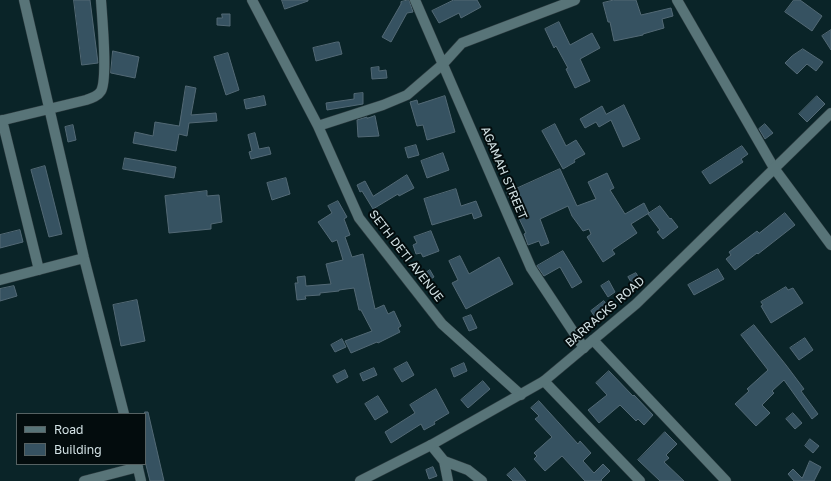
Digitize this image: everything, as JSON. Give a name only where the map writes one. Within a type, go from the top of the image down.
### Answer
[{"type":"street","points":[[24,0],[84,258],[124,413]]},
{"type":"street","points":[[39,270],[1,120],[92,98],[102,90],[104,80],[104,53],[101,0]]},
{"type":"street","name":"SETH DETI AVENUE","points":[[252,0],[318,126],[359,218],[442,324],[521,394]]},
{"type":"street","name":"AGAMAH STREET","points":[[416,0],[531,268],[584,348]]},
{"type":"street","points":[[318,126],[383,105],[407,95],[443,64],[462,43],[575,0]]},
{"type":"street","points":[[677,0],[774,168],[831,245]]},
{"type":"street","name":"BARRACKS ROAD","points":[[360,481],[431,445],[544,381],[636,304],[831,113]]},
{"type":"street","points":[[0,280],[84,258]]},
{"type":"street","points":[[593,340],[726,481]]},
{"type":"street","points":[[544,381],[640,481]]},
{"type":"street","points":[[431,445],[444,462],[448,481]]},
{"type":"street","points":[[444,462],[468,470],[482,481]]},
{"type":"street","points":[[84,481],[137,465],[141,481]]},
{"type":"building","points":[[74,0],[90,0],[98,63],[82,65]]},
{"type":"building","points":[[282,0],[308,0],[308,1],[285,9]]},
{"type":"building","points":[[409,0],[413,12],[407,13],[391,42],[382,37],[401,2]]},
{"type":"building","points":[[454,0],[477,0],[481,7],[461,18],[459,13],[439,23],[432,11]]},
{"type":"building","points":[[614,0],[636,0],[641,15],[671,8],[673,16],[662,19],[664,28],[643,35],[614,41],[610,22],[608,22],[603,3]]},
{"type":"building","points":[[794,0],[800,0],[822,16],[812,31],[785,12]]},
{"type":"building","points":[[222,14],[230,14],[230,26],[217,25],[217,18],[222,18]]},
{"type":"building","points":[[559,22],[570,45],[592,33],[600,48],[580,59],[590,81],[575,88],[566,69],[568,68],[556,46],[554,48],[545,29]]},
{"type":"building","points":[[831,30],[831,50],[822,36]]},
{"type":"building","points":[[339,42],[342,54],[316,61],[313,48]]},
{"type":"building","points":[[803,49],[823,62],[816,71],[807,64],[797,74],[785,63],[792,56]]},
{"type":"building","points":[[113,51],[139,57],[135,78],[111,73]]},
{"type":"building","points":[[228,53],[239,90],[226,95],[214,57]]},
{"type":"building","points":[[379,67],[379,71],[386,70],[387,78],[372,79],[371,68]]},
{"type":"building","points":[[186,86],[196,88],[191,115],[216,113],[217,121],[189,123],[187,136],[179,134],[176,151],[133,143],[135,132],[153,136],[155,122],[179,126]]},
{"type":"building","points":[[363,93],[363,104],[327,110],[326,103],[354,99],[354,94]]},
{"type":"building","points":[[264,96],[266,105],[246,109],[244,100]]},
{"type":"building","points":[[445,96],[455,132],[427,140],[423,125],[417,126],[410,102],[417,100],[418,104]]},
{"type":"building","points":[[817,96],[825,104],[807,122],[799,114]]},
{"type":"building","points":[[624,105],[640,139],[623,147],[611,120],[599,127],[596,122],[585,128],[580,119],[602,106],[606,114]]},
{"type":"building","points":[[375,116],[379,136],[358,137],[357,120]]},
{"type":"building","points":[[555,124],[566,146],[576,140],[585,154],[574,160],[575,162],[563,169],[542,131]]},
{"type":"building","points":[[765,124],[773,133],[765,139],[759,129]]},
{"type":"building","points":[[73,125],[76,140],[68,142],[65,127]]},
{"type":"building","points":[[255,133],[259,149],[269,147],[271,154],[251,159],[249,152],[252,151],[248,135]]},
{"type":"building","points":[[416,145],[419,155],[408,158],[405,148]]},
{"type":"building","points":[[742,146],[748,154],[741,159],[743,162],[710,184],[702,172]]},
{"type":"building","points":[[443,153],[449,170],[427,178],[421,161]]},
{"type":"building","points":[[125,158],[176,167],[174,178],[123,169]]},
{"type":"building","points":[[45,166],[62,234],[49,237],[31,170]]},
{"type":"building","points":[[560,169],[577,206],[596,199],[588,182],[607,173],[614,188],[610,190],[625,214],[644,203],[649,213],[631,224],[637,233],[612,250],[615,254],[603,262],[587,237],[591,234],[589,229],[583,231],[572,216],[568,206],[540,219],[549,243],[541,246],[539,241],[528,245],[524,234],[526,233],[507,193]]},
{"type":"building","points":[[407,175],[414,188],[399,196],[398,194],[373,209],[362,191],[360,192],[357,185],[365,181],[373,196]]},
{"type":"building","points":[[286,178],[290,194],[272,200],[267,183]]},
{"type":"building","points":[[456,189],[461,206],[476,201],[482,216],[474,219],[472,213],[432,225],[424,199]]},
{"type":"building","points":[[207,191],[207,196],[219,195],[222,222],[211,224],[211,229],[169,233],[165,196]]},
{"type":"building","points":[[338,201],[347,217],[344,219],[350,235],[345,237],[352,257],[363,254],[375,309],[384,305],[388,314],[394,311],[401,326],[398,328],[400,332],[378,343],[377,342],[351,353],[345,341],[372,331],[361,310],[359,310],[354,288],[320,293],[320,295],[305,296],[306,299],[297,300],[295,283],[298,283],[297,277],[305,276],[306,286],[331,284],[326,264],[343,260],[337,240],[332,242],[318,222],[332,213],[328,206]]},
{"type":"building","points":[[660,206],[678,227],[663,239],[657,232],[660,230],[648,214]]},
{"type":"building","points":[[785,213],[795,225],[735,270],[726,259],[731,255],[729,252],[757,231],[759,233]]},
{"type":"building","points":[[20,230],[23,242],[0,248],[0,235]]},
{"type":"building","points":[[431,231],[439,251],[423,257],[421,253],[416,254],[413,245],[417,243],[414,237]]},
{"type":"building","points":[[563,251],[582,282],[572,288],[560,267],[544,276],[537,266]]},
{"type":"building","points":[[460,256],[469,274],[499,257],[513,284],[466,309],[452,283],[458,280],[449,261]]},
{"type":"building","points":[[718,269],[724,279],[694,295],[688,285]]},
{"type":"building","points":[[430,270],[434,277],[424,283],[420,277]]},
{"type":"building","points":[[636,273],[642,283],[634,287],[628,277]]},
{"type":"building","points":[[609,281],[615,292],[608,297],[601,286]]},
{"type":"building","points":[[14,286],[17,296],[0,301],[0,289]]},
{"type":"building","points":[[786,287],[788,290],[793,288],[803,303],[771,323],[761,306],[763,305],[761,302]]},
{"type":"building","points":[[137,300],[145,341],[121,346],[113,305]]},
{"type":"building","points":[[604,301],[609,309],[595,317],[591,311]]},
{"type":"building","points":[[471,315],[477,328],[469,331],[463,318]]},
{"type":"building","points":[[754,325],[804,389],[801,391],[818,414],[812,419],[784,380],[772,391],[774,393],[762,405],[770,413],[756,426],[735,404],[749,391],[747,389],[768,370],[741,335]]},
{"type":"building","points":[[805,338],[813,350],[799,360],[790,348]]},
{"type":"building","points":[[342,339],[346,347],[335,352],[331,345]]},
{"type":"building","points":[[407,362],[414,375],[402,382],[394,369]]},
{"type":"building","points":[[464,363],[467,371],[454,377],[451,369]]},
{"type":"building","points":[[374,368],[377,375],[363,381],[360,374]]},
{"type":"building","points":[[345,370],[348,377],[337,383],[333,376]]},
{"type":"building","points":[[609,371],[653,415],[644,425],[638,419],[636,421],[620,405],[599,423],[588,410],[607,395],[596,383]]},
{"type":"building","points":[[483,381],[490,389],[468,408],[461,400]]},
{"type":"building","points":[[436,389],[449,413],[434,422],[435,424],[424,430],[421,424],[391,443],[385,432],[415,413],[410,405]]},
{"type":"building","points":[[378,396],[388,412],[375,420],[365,404]]},
{"type":"building","points":[[539,401],[578,444],[580,441],[591,453],[583,461],[594,473],[603,464],[610,471],[601,480],[602,481],[585,481],[562,456],[545,471],[534,459],[537,456],[534,453],[552,437],[535,419],[539,416],[531,408]]},
{"type":"building","points":[[148,412],[164,481],[150,481],[146,465],[145,413]]},
{"type":"building","points":[[793,413],[802,423],[795,429],[786,419]]},
{"type":"building","points":[[665,432],[677,444],[666,455],[669,458],[664,462],[684,481],[660,481],[638,460]]},
{"type":"building","points":[[810,439],[819,446],[813,453],[805,446]]},
{"type":"building","points":[[810,461],[821,467],[814,481],[794,481],[788,474],[793,469],[802,478]]},
{"type":"building","points":[[433,467],[437,476],[429,479],[426,470]]},
{"type":"building","points":[[515,468],[526,481],[513,481],[507,475]]}]
